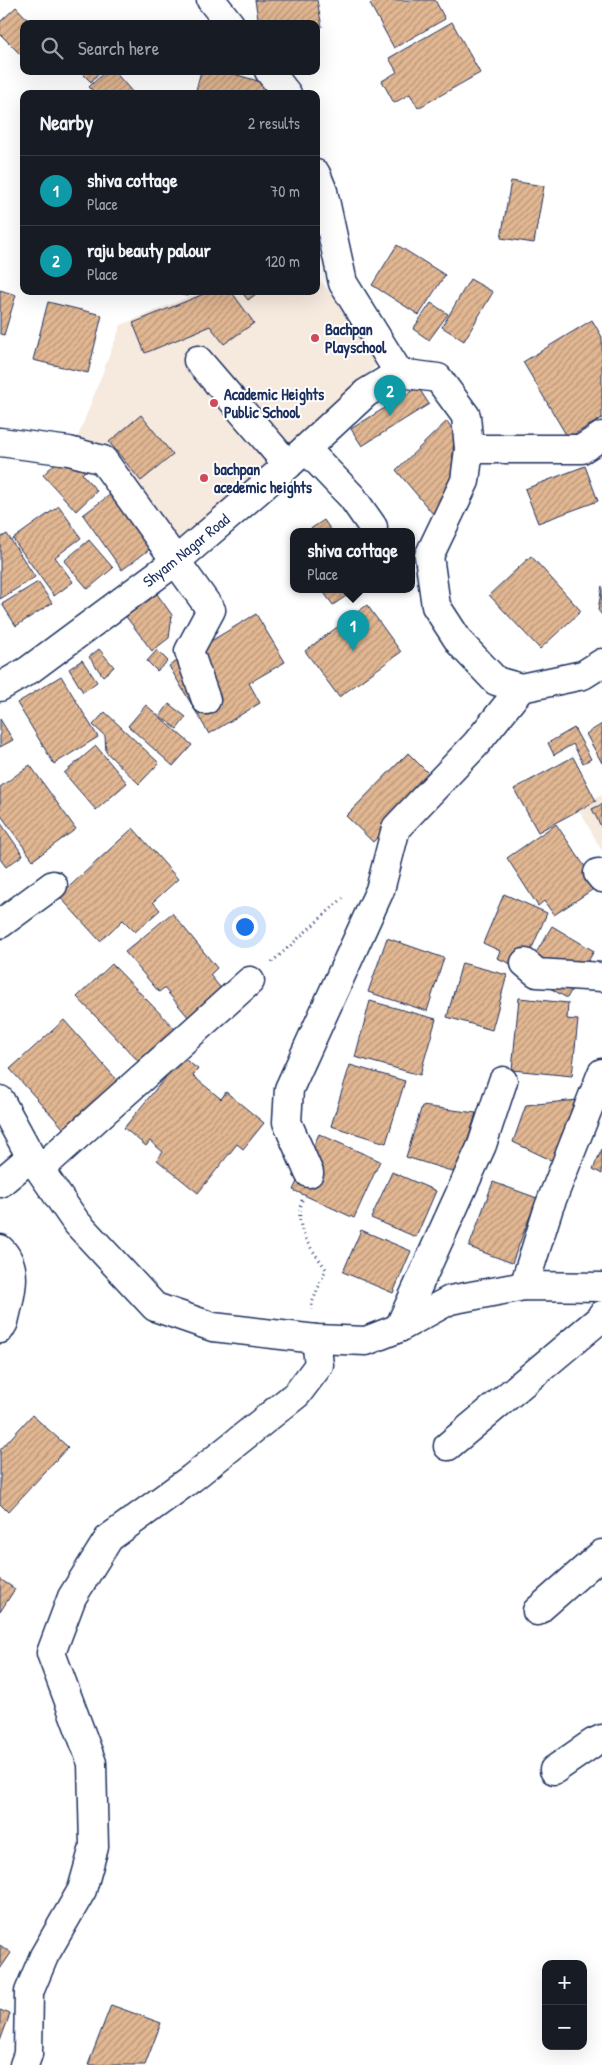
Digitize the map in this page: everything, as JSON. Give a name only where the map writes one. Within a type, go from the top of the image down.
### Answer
[{"type":"street","points":[[212,0],[227,20]]},
{"type":"street","points":[[271,75],[284,90]]},
{"type":"street","points":[[320,185],[343,283],[399,373],[438,378],[466,416],[469,449],[465,481],[429,556],[436,606],[460,643],[496,681],[521,688],[583,675],[602,663]]},
{"type":"street","points":[[198,360],[297,457],[352,497],[372,527]]},
{"type":"street","name":"Shyam Nagar Road","points":[[0,687],[28,670],[176,561],[297,457],[366,393],[399,373]]},
{"type":"street","points":[[469,449],[582,449],[602,436]]},
{"type":"street","points":[[0,442],[69,451],[103,460],[211,610],[189,651],[206,700]]},
{"type":"street","points":[[308,1173],[287,1122],[289,1089],[380,890],[396,828],[476,744],[521,688]]},
{"type":"street","points":[[0,924],[54,885]]},
{"type":"street","points":[[525,963],[537,973],[602,977]]},
{"type":"street","points":[[0,1183],[36,1163],[250,982]]},
{"type":"street","points":[[524,1286],[549,1207],[602,1073]]},
{"type":"street","points":[[399,1328],[482,1146],[502,1081]]},
{"type":"street","points":[[0,1100],[36,1163],[76,1222],[155,1307],[213,1327],[316,1339],[366,1341],[399,1328],[450,1300],[524,1286],[602,1287]]},
{"type":"street","points":[[0,1249],[5,1254],[13,1273],[4,1322],[0,1329]]},
{"type":"street","points":[[448,1446],[601,1318],[602,1314]]},
{"type":"street","points":[[24,2065],[28,2054],[29,1992],[44,1956],[82,1890],[94,1847],[92,1763],[51,1653],[72,1597],[109,1538],[192,1478],[297,1394],[319,1365],[316,1339]]},
{"type":"street","points":[[537,1610],[602,1554]]},
{"type":"street","points":[[554,1770],[602,1739]]},
{"type":"path","points":[[250,982],[346,895]]},
{"type":"path","points":[[308,1173],[298,1215],[304,1238],[326,1269],[312,1304],[316,1339]]},
{"type":"shaded area","name":"Academic Heights Public School","points":[[320,280],[382,360],[282,456],[175,550],[74,447],[121,325],[193,295],[320,295]]},
{"type":"shaded area","points":[[602,795],[602,851],[577,806]]},
{"type":"building","points":[[255,0],[317,0],[322,27],[320,27],[320,20],[258,20]]},
{"type":"building","points":[[377,0],[435,0],[445,19],[394,48],[370,4]]},
{"type":"building","points":[[16,7],[28,20],[20,20],[20,54],[0,34],[0,22]]},
{"type":"building","points":[[452,22],[480,73],[418,108],[410,94],[394,103],[382,81],[397,72],[389,58]]},
{"type":"building","points":[[84,75],[97,75],[91,82]]},
{"type":"building","points":[[102,75],[117,75],[131,90],[92,90],[89,87]]},
{"type":"building","points":[[200,75],[238,75],[278,87],[277,90],[196,90]]},
{"type":"building","points":[[511,181],[544,186],[534,243],[501,238]]},
{"type":"building","points":[[397,245],[445,275],[419,315],[372,285]]},
{"type":"building","points":[[470,279],[493,292],[464,341],[442,327]]},
{"type":"building","points":[[0,290],[16,295],[4,335],[0,334]]},
{"type":"building","points":[[201,295],[234,295],[254,323],[224,344],[210,326],[145,353],[133,323]]},
{"type":"building","points":[[244,295],[255,295],[248,300]]},
{"type":"building","points":[[48,302],[102,315],[88,373],[33,360]]},
{"type":"building","points":[[431,303],[448,314],[429,340],[413,329]]},
{"type":"building","points":[[592,320],[602,337],[602,418],[568,438],[523,362]]},
{"type":"building","points":[[418,387],[429,404],[362,446],[351,429]]},
{"type":"building","points":[[141,415],[173,455],[141,481],[109,442]]},
{"type":"building","points":[[447,421],[454,432],[451,500],[433,514],[396,470]]},
{"type":"building","points":[[64,455],[93,464],[82,474],[97,491],[76,511],[43,475]]},
{"type":"building","points":[[585,466],[598,501],[538,523],[525,489]]},
{"type":"building","points":[[115,491],[154,546],[122,570],[83,515]]},
{"type":"building","points":[[59,506],[81,538],[55,557],[73,582],[54,596],[13,539]]},
{"type":"building","points":[[324,520],[329,528],[312,528]]},
{"type":"building","points":[[7,534],[35,577],[0,599],[0,538]]},
{"type":"building","points":[[89,540],[113,568],[88,589],[64,561]]},
{"type":"building","points":[[531,556],[581,611],[540,649],[489,595]]},
{"type":"building","points":[[38,582],[52,603],[16,626],[2,604]]},
{"type":"building","points":[[602,586],[602,615],[598,610]]},
{"type":"building","points":[[152,587],[172,615],[169,638],[152,651],[121,610]]},
{"type":"building","points":[[324,593],[351,593],[333,605]]},
{"type":"building","points":[[367,605],[401,652],[339,697],[305,651]]},
{"type":"building","points":[[256,614],[285,662],[249,683],[260,703],[209,734],[169,666]]},
{"type":"building","points":[[99,649],[114,667],[103,676],[89,657]]},
{"type":"building","points":[[157,650],[168,661],[157,671],[147,661]]},
{"type":"building","points":[[82,660],[97,682],[83,692],[69,669]]},
{"type":"building","points":[[61,676],[98,737],[54,764],[17,703]]},
{"type":"building","points":[[169,704],[186,717],[177,729],[160,716]]},
{"type":"building","points":[[146,705],[192,745],[173,766],[128,726]]},
{"type":"building","points":[[105,712],[159,763],[139,784],[106,752],[105,736],[93,725]]},
{"type":"building","points":[[0,719],[13,740],[0,747]]},
{"type":"building","points":[[602,724],[602,763],[586,734]]},
{"type":"building","points":[[574,728],[591,759],[583,763],[573,744],[554,755],[548,743]]},
{"type":"building","points":[[96,746],[127,783],[96,810],[64,773]]},
{"type":"building","points":[[408,753],[435,780],[373,842],[346,816]]},
{"type":"building","points":[[573,757],[596,801],[538,832],[514,789]]},
{"type":"building","points":[[30,765],[76,829],[33,860],[0,814],[0,787]]},
{"type":"building","points":[[602,804],[602,828],[592,809]]},
{"type":"building","points":[[0,822],[23,855],[6,867],[0,859]]},
{"type":"building","points":[[556,824],[598,886],[554,915],[544,901],[538,906],[507,858]]},
{"type":"building","points":[[133,828],[178,879],[153,902],[160,910],[135,932],[123,920],[100,941],[59,896]]},
{"type":"building","points":[[504,894],[547,913],[523,969],[497,958],[500,951],[483,943]]},
{"type":"building","points":[[172,913],[217,968],[210,975],[227,996],[194,1024],[164,988],[159,992],[125,952]]},
{"type":"building","points":[[552,926],[594,951],[567,998],[524,973]]},
{"type":"building","points":[[387,938],[444,958],[427,1011],[368,992]]},
{"type":"building","points":[[462,963],[507,975],[492,1030],[447,1017]]},
{"type":"building","points":[[112,964],[179,1033],[144,1067],[77,997]]},
{"type":"building","points":[[519,998],[568,1003],[567,1019],[578,1020],[572,1076],[512,1070]]},
{"type":"building","points":[[370,1001],[436,1019],[420,1075],[355,1057]]},
{"type":"building","points":[[64,1020],[118,1081],[64,1129],[10,1069]]},
{"type":"building","points":[[182,1057],[198,1069],[193,1076],[221,1099],[226,1092],[264,1123],[243,1149],[237,1144],[198,1193],[157,1160],[163,1152],[150,1141],[146,1146],[124,1128]]},
{"type":"building","points":[[350,1065],[405,1081],[386,1143],[331,1126]]},
{"type":"building","points":[[578,1100],[555,1162],[513,1142],[526,1105]]},
{"type":"building","points":[[422,1106],[476,1113],[458,1173],[406,1157]]},
{"type":"building","points":[[319,1134],[380,1161],[354,1218],[293,1190]]},
{"type":"building","points":[[602,1149],[602,1174],[593,1169]]},
{"type":"building","points":[[392,1172],[436,1191],[416,1237],[371,1218]]},
{"type":"building","points":[[493,1182],[537,1198],[512,1263],[469,1247]]},
{"type":"building","points":[[361,1230],[411,1251],[393,1293],[343,1272]]},
{"type":"building","points":[[32,1415],[68,1447],[8,1512],[0,1504],[0,1450]]},
{"type":"building","points":[[0,1579],[15,1589],[0,1612]]},
{"type":"building","points":[[0,1945],[11,1953],[0,1969]]},
{"type":"building","points":[[111,2005],[161,2023],[145,2065],[88,2065]]},
{"type":"building","points":[[0,2010],[10,2014],[0,2041]]},
{"type":"place","name":"Bachpan Playschool","points":[[315,338]]},
{"type":"place","name":"Academic Heights Public School","points":[[214,403]]},
{"type":"place","name":"raju beauty palour","points":[[390,416]]},
{"type":"place","name":"bachpan acedemic heights","points":[[204,478]]},
{"type":"place","name":"shiva cottage","points":[[353,651]]}]
